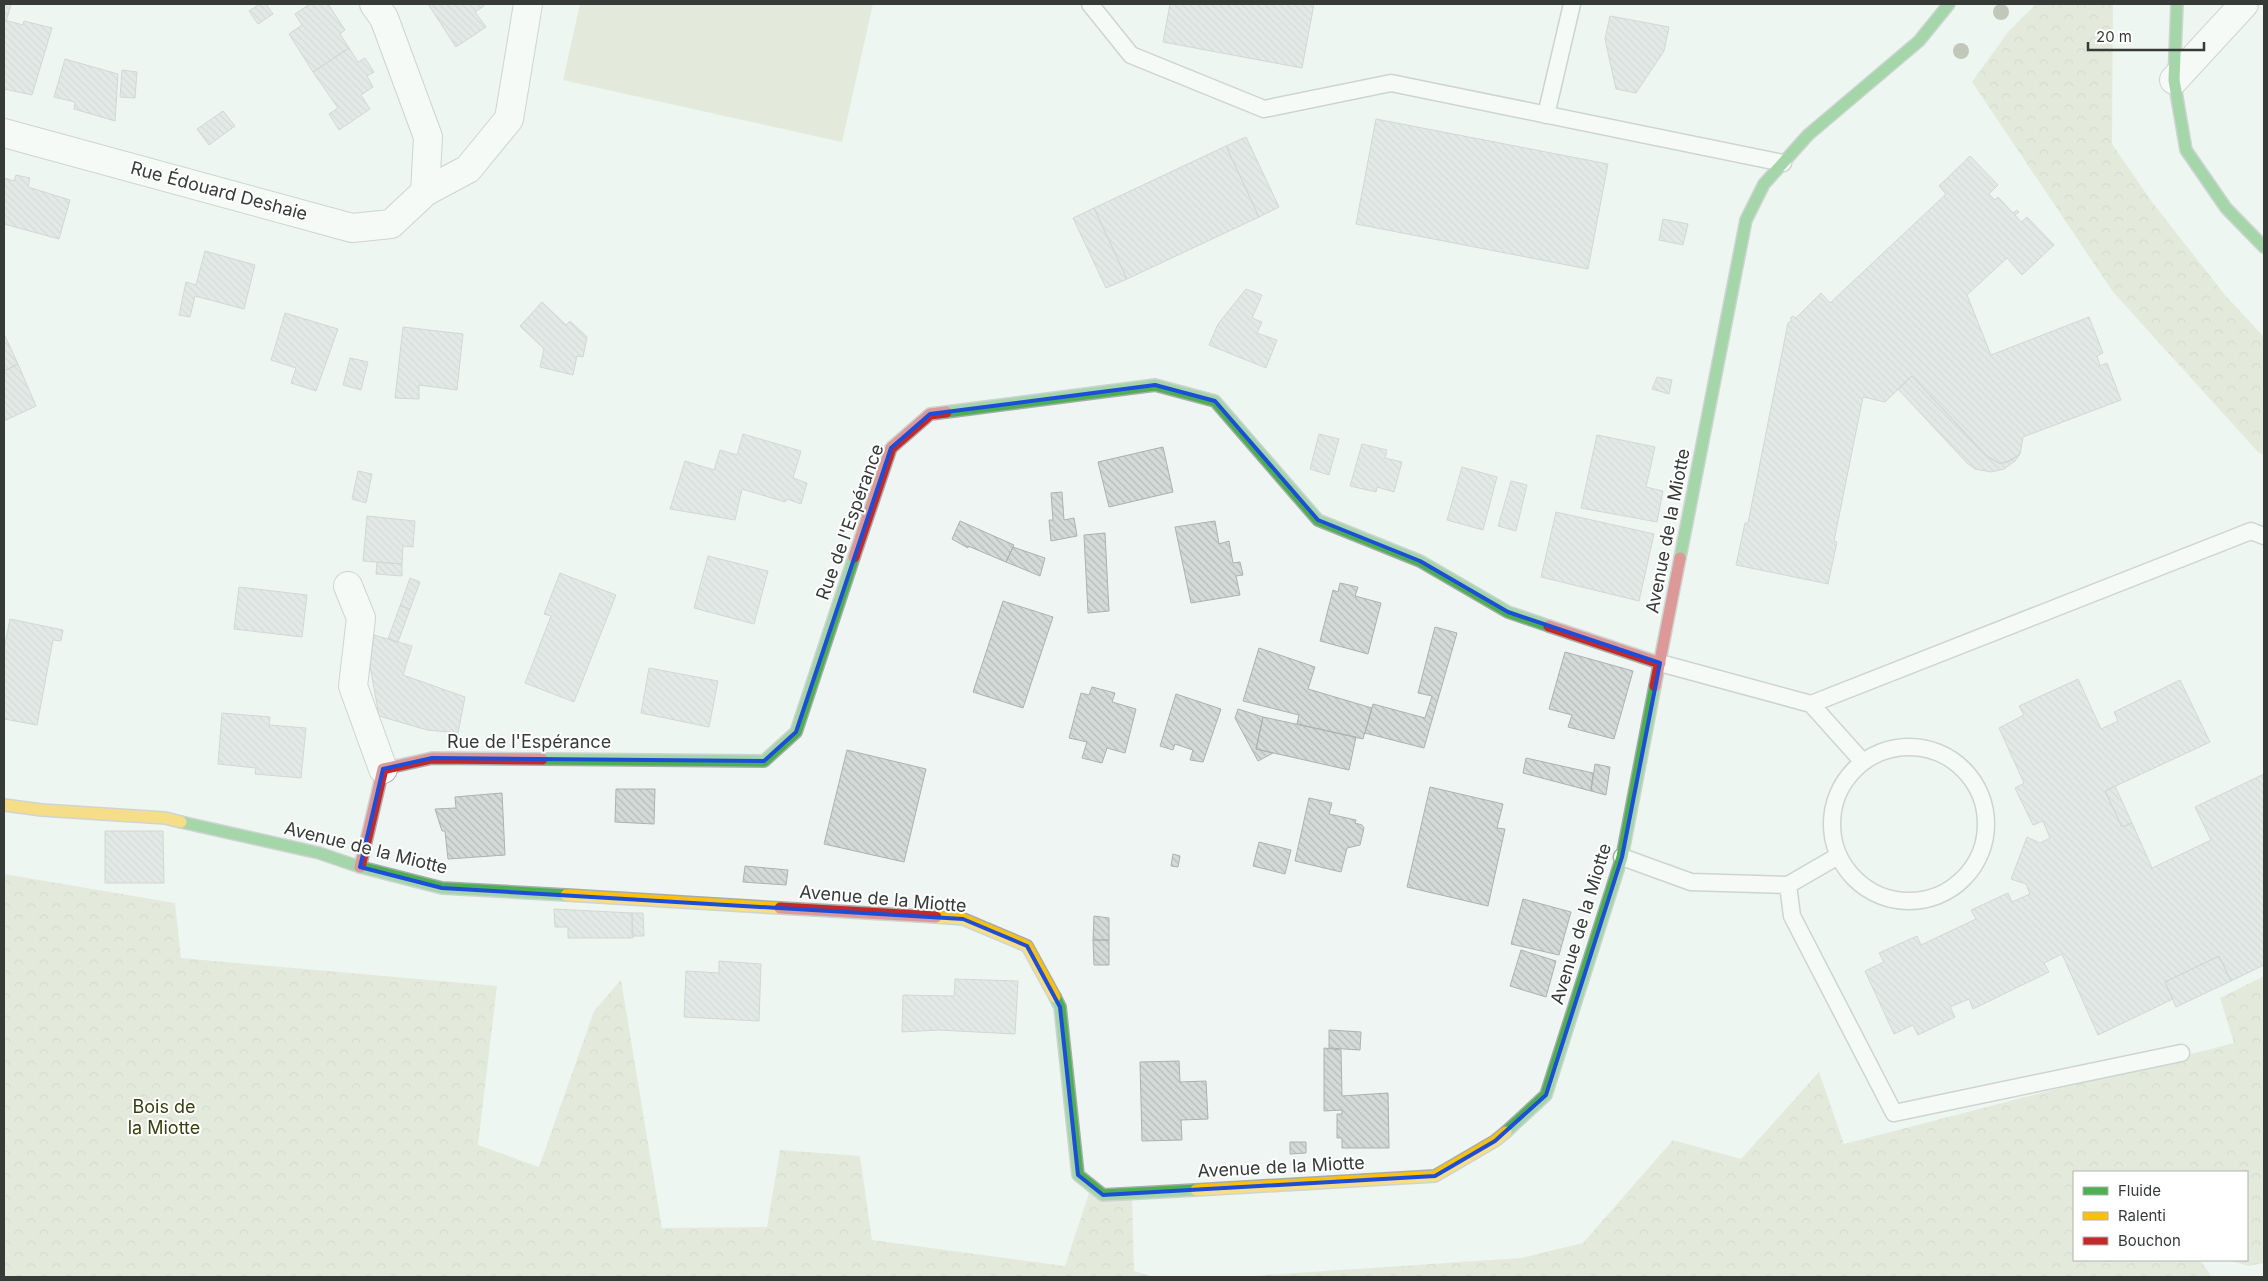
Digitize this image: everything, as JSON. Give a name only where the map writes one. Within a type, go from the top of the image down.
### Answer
[{"type":"street","points":[[374,4],[384,18],[428,137],[425,192]]},
{"type":"street","name":"Rue Édouard Deshaie","points":[[4,132],[352,228],[391,224],[425,192],[468,169],[508,119],[528,4]]},
{"type":"street","name":"Avenue de la Miotte","points":[[4,805],[42,810],[165,818],[319,853],[442,888],[963,919],[1028,946],[1060,1007],[1078,1174],[1103,1195],[1435,1176],[1495,1141],[1546,1095],[1622,856],[1746,220],[1764,184],[1808,135],[1919,41],[1948,4]]},
{"type":"street","points":[[2177,4],[2174,80],[2186,150],[2226,208],[2264,247]]},
{"type":"street","points":[[2174,80],[2244,4]]},
{"type":"street","name":"Rue de l'Espérance","points":[[383,769],[432,758],[764,761],[796,732],[892,448],[930,414],[1155,386],[1215,401],[1318,520],[1420,561],[1508,612],[1660,663]]},
{"type":"street","points":[[348,586],[360,618],[353,686],[383,769],[360,866]]},
{"type":"lane","points":[[1090,4],[1131,55],[1264,108],[1391,83],[1782,163]]},
{"type":"lane","points":[[1546,115],[1572,4]]},
{"type":"lane","points":[[1811,704],[2251,531],[2264,536]]},
{"type":"lane","points":[[1660,663],[1811,704],[1863,762]]},
{"type":"lane","points":[[1910,746],[1936,751],[1958,764],[1974,783],[1984,806],[1986,832],[1980,856],[1966,878],[1945,893],[1921,901],[1896,901],[1872,892],[1852,877],[1838,856],[1832,830],[1833,804],[1844,781],[1863,762],[1885,750],[1910,746]]},
{"type":"lane","points":[[1622,856],[1691,882],[1788,885],[1838,856]]},
{"type":"lane","points":[[1788,885],[1792,916],[1894,1113],[2181,1053]]},
{"type":"highlighted area","points":[[1155,385],[1215,401],[1318,520],[1420,561],[1508,612],[1660,663],[1622,857],[1546,1095],[1495,1141],[1435,1176],[1103,1195],[1078,1175],[1060,1007],[1027,946],[963,919],[442,888],[360,867],[383,769],[432,758],[764,761],[796,732],[891,448],[930,414]]},
{"type":"green space","points":[[580,4],[873,4],[842,142],[563,80]]},
{"type":"green space","points":[[2036,4],[2113,4],[2112,144],[2152,202],[2225,295],[2264,337],[2264,455],[2258,452],[2113,292],[1972,82],[2008,32]]},
{"type":"green space","name":"Bois de la Miotte","points":[[4,874],[175,903],[181,958],[497,986],[478,1145],[539,1167],[594,1011],[621,980],[662,1228],[767,1227],[780,1150],[860,1156],[872,1240],[1065,1266],[1090,1190],[1132,1197],[1134,1271],[1154,1277],[4,1277]]},
{"type":"green space","points":[[2264,976],[2264,1263],[2248,1266],[2230,1261],[2248,1261],[2248,1171],[2073,1171],[2073,1261],[2201,1261],[2212,1277],[1236,1277],[1521,1258],[1583,1243],[1673,1140],[1741,1159],[1819,1072],[1844,1144],[2234,1043],[2220,998]]},
{"type":"building","points":[[4,4],[11,5],[6,21],[4,20]]},
{"type":"building","points":[[260,4],[266,4],[273,14],[258,24],[249,11]]},
{"type":"building","points":[[310,4],[328,4],[345,30],[340,34],[349,48],[313,72],[289,34],[302,25],[295,14]]},
{"type":"building","points":[[428,4],[482,4],[484,6],[475,12],[486,27],[456,47]]},
{"type":"building","points":[[1170,4],[1314,4],[1302,68],[1163,42]]},
{"type":"building","points":[[1610,16],[1669,27],[1664,51],[1636,93],[1616,89],[1605,39]]},
{"type":"building","points":[[4,20],[23,25],[24,21],[52,28],[32,95],[4,89]]},
{"type":"building","points":[[349,48],[358,62],[365,58],[374,72],[367,76],[373,87],[361,95],[370,109],[339,130],[329,114],[338,108],[313,72]]},
{"type":"building","points":[[65,59],[118,74],[115,121],[74,109],[75,102],[54,97]]},
{"type":"building","points":[[122,70],[137,72],[135,98],[120,97]]},
{"type":"building","points":[[223,111],[235,126],[209,145],[197,129]]},
{"type":"building","points":[[1376,119],[1608,164],[1588,269],[1356,224]]},
{"type":"building","points":[[1246,137],[1279,207],[1259,217],[1226,146]]},
{"type":"building","points":[[1226,146],[1259,217],[1127,279],[1094,208]]},
{"type":"building","points":[[1970,156],[1998,185],[1989,194],[1995,200],[1998,197],[2013,213],[2017,210],[2019,212],[2015,215],[2021,222],[2027,217],[2054,245],[2022,275],[2007,258],[1967,295],[1991,355],[2089,317],[2103,353],[2097,356],[2100,366],[2107,363],[2121,400],[2023,437],[2020,454],[2011,461],[1999,463],[1984,454],[1912,376],[1885,402],[1863,397],[1834,541],[1837,542],[1828,584],[1736,565],[1745,523],[1748,523],[1788,323],[1792,320],[1790,318],[1793,316],[1796,318],[1821,293],[1830,303],[1946,194],[1939,186]]},
{"type":"building","points":[[16,175],[30,178],[28,187],[70,200],[59,239],[4,224],[4,178],[14,181]]},
{"type":"building","points":[[1094,208],[1127,279],[1106,288],[1073,218]]},
{"type":"building","points":[[1663,219],[1688,224],[1683,245],[1659,240]]},
{"type":"building","points":[[205,251],[255,265],[244,309],[195,296],[190,317],[179,315],[186,282],[196,285]]},
{"type":"building","points":[[1246,289],[1262,295],[1252,318],[1262,322],[1257,333],[1277,340],[1266,368],[1209,345],[1218,324]]},
{"type":"building","points":[[542,302],[566,325],[570,321],[587,337],[583,357],[577,356],[573,375],[540,367],[544,349],[520,326]]},
{"type":"building","points":[[285,313],[338,329],[316,391],[291,383],[296,368],[271,360]]},
{"type":"building","points":[[403,327],[463,334],[457,390],[419,385],[419,399],[395,398]]},
{"type":"building","points":[[4,334],[18,364],[4,371]]},
{"type":"building","points":[[350,358],[368,362],[361,390],[343,385]]},
{"type":"building","points":[[18,364],[36,406],[4,421],[4,371]]},
{"type":"building","points":[[1912,376],[1989,458],[1999,463],[2005,463],[2020,454],[2015,461],[2004,469],[1991,472],[1975,469],[1967,463],[1898,389]]},
{"type":"building","points":[[1657,377],[1672,380],[1669,394],[1652,389]]},
{"type":"building","points":[[743,434],[801,451],[793,478],[807,483],[801,504],[787,499],[785,502],[742,489],[735,520],[670,509],[685,461],[714,470],[720,450],[737,455]]},
{"type":"building","points":[[1319,434],[1339,439],[1329,475],[1310,469]]},
{"type":"building","points":[[1597,435],[1655,447],[1646,487],[1663,491],[1657,522],[1581,508]]},
{"type":"building","points":[[1362,444],[1387,450],[1385,458],[1402,462],[1394,492],[1377,487],[1376,492],[1350,486]]},
{"type":"building","points":[[1163,447],[1173,492],[1109,507],[1098,462]]},
{"type":"building","points":[[1462,467],[1497,477],[1483,530],[1447,520]]},
{"type":"building","points":[[358,471],[372,474],[366,503],[352,499]]},
{"type":"building","points":[[1511,481],[1527,485],[1516,531],[1498,526]]},
{"type":"building","points":[[1062,492],[1064,520],[1074,518],[1077,536],[1051,541],[1049,520],[1053,520],[1051,493]]},
{"type":"building","points":[[1556,512],[1654,534],[1639,601],[1541,577]]},
{"type":"building","points":[[367,516],[415,521],[413,547],[403,546],[402,564],[363,561]]},
{"type":"building","points":[[960,521],[1014,545],[1006,562],[968,546],[968,548],[952,539]]},
{"type":"building","points":[[1215,521],[1219,544],[1229,541],[1233,563],[1240,562],[1243,575],[1236,576],[1240,595],[1191,603],[1175,527]]},
{"type":"building","points":[[1105,533],[1109,611],[1088,613],[1084,535]]},
{"type":"building","points":[[1013,547],[1045,558],[1040,576],[1006,562]]},
{"type":"building","points":[[708,556],[768,571],[754,624],[694,608]]},
{"type":"building","points":[[377,562],[402,564],[402,576],[376,574]]},
{"type":"building","points":[[560,573],[616,595],[574,702],[525,683],[551,616],[544,614]]},
{"type":"building","points":[[410,578],[420,582],[410,609],[400,606]]},
{"type":"building","points":[[1340,583],[1358,587],[1355,596],[1381,603],[1368,654],[1320,641],[1333,590],[1338,592]]},
{"type":"building","points":[[239,587],[307,595],[302,637],[234,629]]},
{"type":"building","points":[[1003,601],[1053,617],[1023,708],[973,692]]},
{"type":"building","points":[[400,606],[410,609],[398,642],[388,639]]},
{"type":"building","points":[[10,619],[63,630],[61,641],[53,640],[37,725],[4,719],[4,649]]},
{"type":"building","points":[[1435,627],[1457,633],[1424,748],[1365,733],[1373,704],[1425,718],[1432,696],[1418,693]]},
{"type":"building","points":[[374,635],[412,646],[403,675],[465,697],[458,733],[427,730],[379,716],[370,666]]},
{"type":"building","points":[[1259,648],[1315,667],[1308,689],[1372,708],[1363,739],[1297,724],[1299,715],[1243,701]]},
{"type":"building","points":[[1565,652],[1633,671],[1614,739],[1568,727],[1572,715],[1549,709]]},
{"type":"building","points":[[649,668],[718,681],[709,727],[641,713]]},
{"type":"building","points":[[2078,679],[2101,729],[2118,721],[2114,712],[2180,680],[2210,742],[2105,791],[2122,827],[2132,823],[2152,868],[2211,840],[2195,807],[2264,774],[2264,965],[2231,981],[2219,956],[2165,982],[2173,999],[2098,1035],[2062,954],[2044,963],[2049,972],[1973,1009],[1969,999],[1950,1007],[1955,1017],[1918,1035],[1913,1025],[1894,1034],[1865,971],[1884,962],[1879,953],[1917,936],[1921,945],[1976,919],[1971,910],[2008,893],[2012,902],[2030,894],[2026,884],[2011,879],[2027,837],[2040,843],[2050,838],[2043,821],[2033,825],[2015,788],[2024,783],[1999,728],[2024,715],[2019,706]]},
{"type":"building","points":[[1092,687],[1115,693],[1112,702],[1136,709],[1125,753],[1107,748],[1102,763],[1082,758],[1087,742],[1069,738],[1081,693],[1089,695]]},
{"type":"building","points":[[1176,694],[1221,709],[1203,762],[1190,760],[1193,750],[1175,744],[1173,750],[1160,746]]},
{"type":"building","points":[[1238,709],[1263,717],[1256,749],[1273,753],[1258,761],[1235,718]]},
{"type":"building","points":[[222,713],[270,717],[269,725],[306,728],[301,778],[255,774],[256,768],[218,764]]},
{"type":"building","points":[[1263,717],[1356,737],[1349,770],[1256,749]]},
{"type":"building","points":[[847,750],[926,769],[904,862],[824,844]]},
{"type":"building","points":[[1526,758],[1593,773],[1591,791],[1523,773]]},
{"type":"building","points":[[1595,764],[1610,767],[1606,795],[1591,791]]},
{"type":"building","points":[[2115,786],[2132,823],[2122,827],[2105,791]]},
{"type":"building","points":[[1430,787],[1503,804],[1497,828],[1505,829],[1488,906],[1407,887]]},
{"type":"building","points":[[616,789],[655,789],[654,824],[615,822]]},
{"type":"building","points":[[502,793],[505,855],[448,859],[445,831],[442,831],[435,809],[456,808],[455,797]]},
{"type":"building","points":[[1309,798],[1332,803],[1329,814],[1356,820],[1355,823],[1362,825],[1364,828],[1360,845],[1347,848],[1341,872],[1295,861]]},
{"type":"building","points":[[105,831],[163,831],[164,883],[105,883]]},
{"type":"building","points":[[1259,842],[1291,850],[1285,874],[1253,866]]},
{"type":"building","points":[[1173,854],[1180,856],[1178,867],[1171,866]]},
{"type":"building","points":[[745,866],[788,870],[786,885],[743,882]]},
{"type":"building","points":[[1523,899],[1571,912],[1559,955],[1511,944]]},
{"type":"building","points":[[554,909],[632,913],[633,938],[568,938],[568,927],[555,927]]},
{"type":"building","points":[[632,913],[643,913],[644,936],[632,936]]},
{"type":"building","points":[[1094,916],[1109,918],[1109,940],[1093,940]]},
{"type":"building","points":[[1093,940],[1109,940],[1109,965],[1094,965]]},
{"type":"building","points":[[1521,950],[1556,961],[1546,997],[1510,986]]},
{"type":"building","points":[[2219,956],[2231,981],[2176,1007],[2165,982]]},
{"type":"building","points":[[719,961],[761,964],[759,1021],[684,1017],[686,971],[719,973]]},
{"type":"building","points":[[955,979],[1018,981],[1015,1034],[938,1030],[902,1032],[903,995],[954,996]]},
{"type":"building","points":[[1329,1030],[1361,1032],[1360,1050],[1329,1048]]},
{"type":"building","points":[[1324,1048],[1341,1050],[1342,1096],[1388,1093],[1389,1148],[1342,1148],[1342,1138],[1337,1138],[1337,1114],[1342,1114],[1342,1110],[1324,1111]]},
{"type":"building","points":[[1179,1061],[1180,1082],[1206,1081],[1208,1119],[1181,1120],[1182,1140],[1142,1141],[1140,1062]]},
{"type":"building","points":[[1290,1142],[1306,1142],[1306,1153],[1290,1154]]},
{"type":"traffic: fast","points":[[1680,558],[1746,220],[1764,184],[1808,135],[1919,41],[1949,4]]},
{"type":"traffic: fast","points":[[2177,4],[2174,80],[2186,150],[2226,208],[2264,247]]},
{"type":"traffic: fast","points":[[946,412],[1155,385],[1215,401],[1318,520],[1420,561],[1508,612],[1549,626]]},
{"type":"traffic: fast","points":[[542,759],[764,761],[796,732],[854,557]]},
{"type":"traffic: fast","points":[[1506,1132],[1546,1095],[1622,857],[1655,686]]},
{"type":"traffic: fast","points":[[181,822],[319,853],[360,867],[442,888],[566,895]]},
{"type":"traffic: fast","points":[[1055,997],[1060,1007],[1078,1175],[1103,1195],[1196,1190]]},
{"type":"traffic: slow","points":[[4,805],[42,810],[165,818],[181,822]]},
{"type":"traffic: slow","points":[[566,895],[780,908]]},
{"type":"traffic: slow","points":[[936,917],[963,919],[1027,946],[1055,997]]},
{"type":"traffic: slow","points":[[1196,1190],[1435,1176],[1495,1141],[1506,1132]]},
{"type":"traffic: jam","points":[[854,557],[891,448],[930,414],[946,412]]},
{"type":"traffic: jam","points":[[1655,686],[1680,558]]},
{"type":"traffic: jam","points":[[1549,626],[1660,663]]},
{"type":"traffic: jam","points":[[360,867],[383,769],[432,758],[542,759]]},
{"type":"traffic: jam","points":[[780,908],[936,917]]}]
